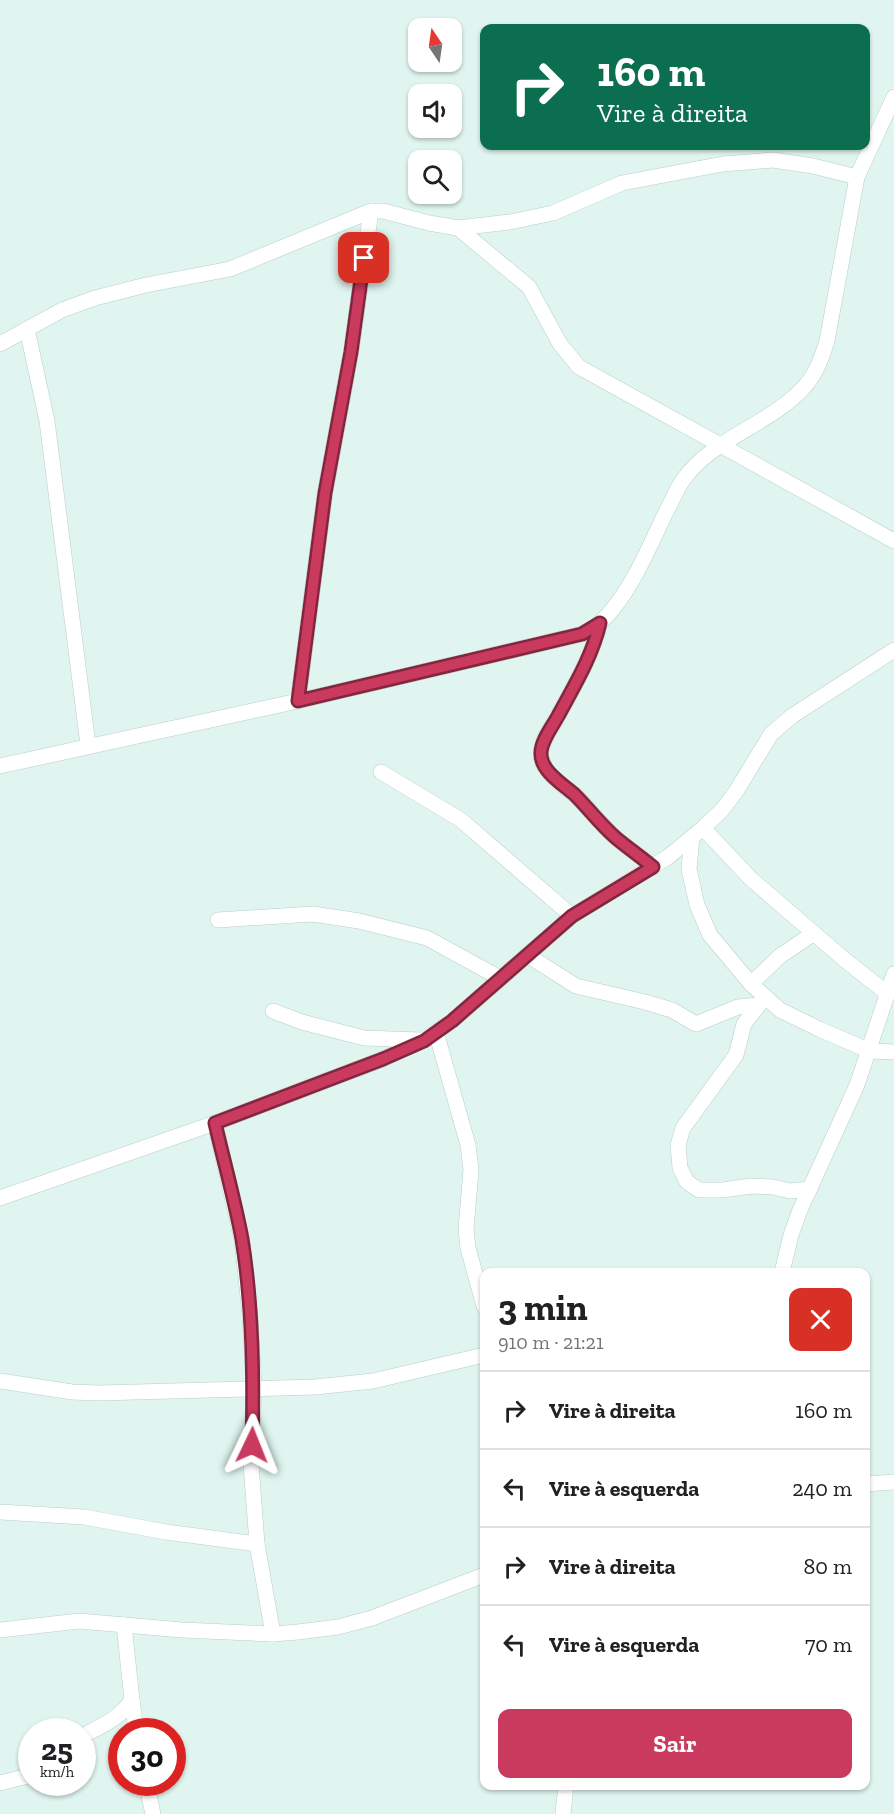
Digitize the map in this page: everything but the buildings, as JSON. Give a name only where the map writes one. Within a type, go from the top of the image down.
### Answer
[{"type":"street","points":[[870,149],[894,97]]},
{"type":"street","points":[[0,766],[298,701],[582,634],[600,623],[619,601],[646,554],[683,480],[696,465],[722,444],[788,403],[807,384],[819,364],[827,341],[857,177],[869,150]]},
{"type":"street","points":[[0,344],[62,310],[95,297],[230,269],[370,211],[383,211],[458,228],[510,222],[553,213],[622,183],[723,164],[773,160],[813,166],[857,177]]},
{"type":"street","points":[[298,701],[325,493],[351,352],[370,211]]},
{"type":"street","points":[[458,228],[529,287],[560,344],[579,367],[894,541]]},
{"type":"street","points":[[27,329],[47,421],[88,745]]},
{"type":"street","points":[[600,623],[591,653],[547,736],[541,750],[541,757],[543,764],[553,777],[576,796],[616,838],[653,867]]},
{"type":"street","points":[[0,1198],[215,1123],[383,1059],[430,1036],[452,1021],[572,916],[653,867],[698,833],[732,797],[771,734],[792,716],[893,652]]},
{"type":"street","points":[[381,772],[461,820],[572,916]]},
{"type":"street","points":[[698,833],[689,869],[697,905],[710,935],[751,984],[762,1001],[870,1051],[894,1052]]},
{"type":"street","points":[[698,833],[888,994]]},
{"type":"street","points":[[668,857],[689,869]]},
{"type":"street","points":[[218,920],[313,914],[359,921],[427,938],[500,978]]},
{"type":"street","points":[[751,984],[780,956],[814,933]]},
{"type":"street","points":[[527,955],[576,986],[672,1010],[696,1024],[738,1007],[762,1001]]},
{"type":"street","points":[[783,1268],[800,1210],[857,1085],[870,1051],[894,974]]},
{"type":"street","points":[[762,1001],[744,1024],[736,1055],[683,1128],[678,1145],[680,1168],[687,1182],[699,1190],[723,1190],[751,1186],[773,1187],[790,1191],[810,1189]]},
{"type":"street","points":[[273,1011],[302,1022],[364,1038],[430,1036]]},
{"type":"street","points":[[430,1036],[468,1145],[471,1170],[466,1229],[468,1248],[480,1292]]},
{"type":"street","points":[[215,1123],[242,1240],[250,1315],[254,1388],[251,1464],[257,1544],[273,1634]]},
{"type":"street","points":[[790,1191],[800,1210]]},
{"type":"street","points":[[0,1381],[99,1394],[315,1387],[373,1381],[480,1356]]},
{"type":"street","points":[[870,1484],[894,1482]]},
{"type":"street","points":[[0,1512],[84,1517],[166,1532],[257,1544]]},
{"type":"street","points":[[0,1630],[80,1621],[273,1634],[338,1627],[372,1618],[480,1577]]},
{"type":"street","points":[[124,1625],[134,1718]]},
{"type":"street","points":[[96,1729],[124,1712],[132,1700]]},
{"type":"street","points":[[0,1783],[18,1778]]},
{"type":"street","points":[[562,1814],[565,1790]]},
{"type":"street","points":[[149,1796],[153,1814]]},
{"type":"route","points":[[252,1445],[254,1388],[250,1315],[242,1240],[215,1123],[424,1041],[452,1021],[572,916],[653,867],[616,838],[576,796],[553,777],[543,764],[541,757],[541,750],[547,736],[591,653],[600,623],[582,634],[298,701],[325,493],[351,352],[364,258]]}]
